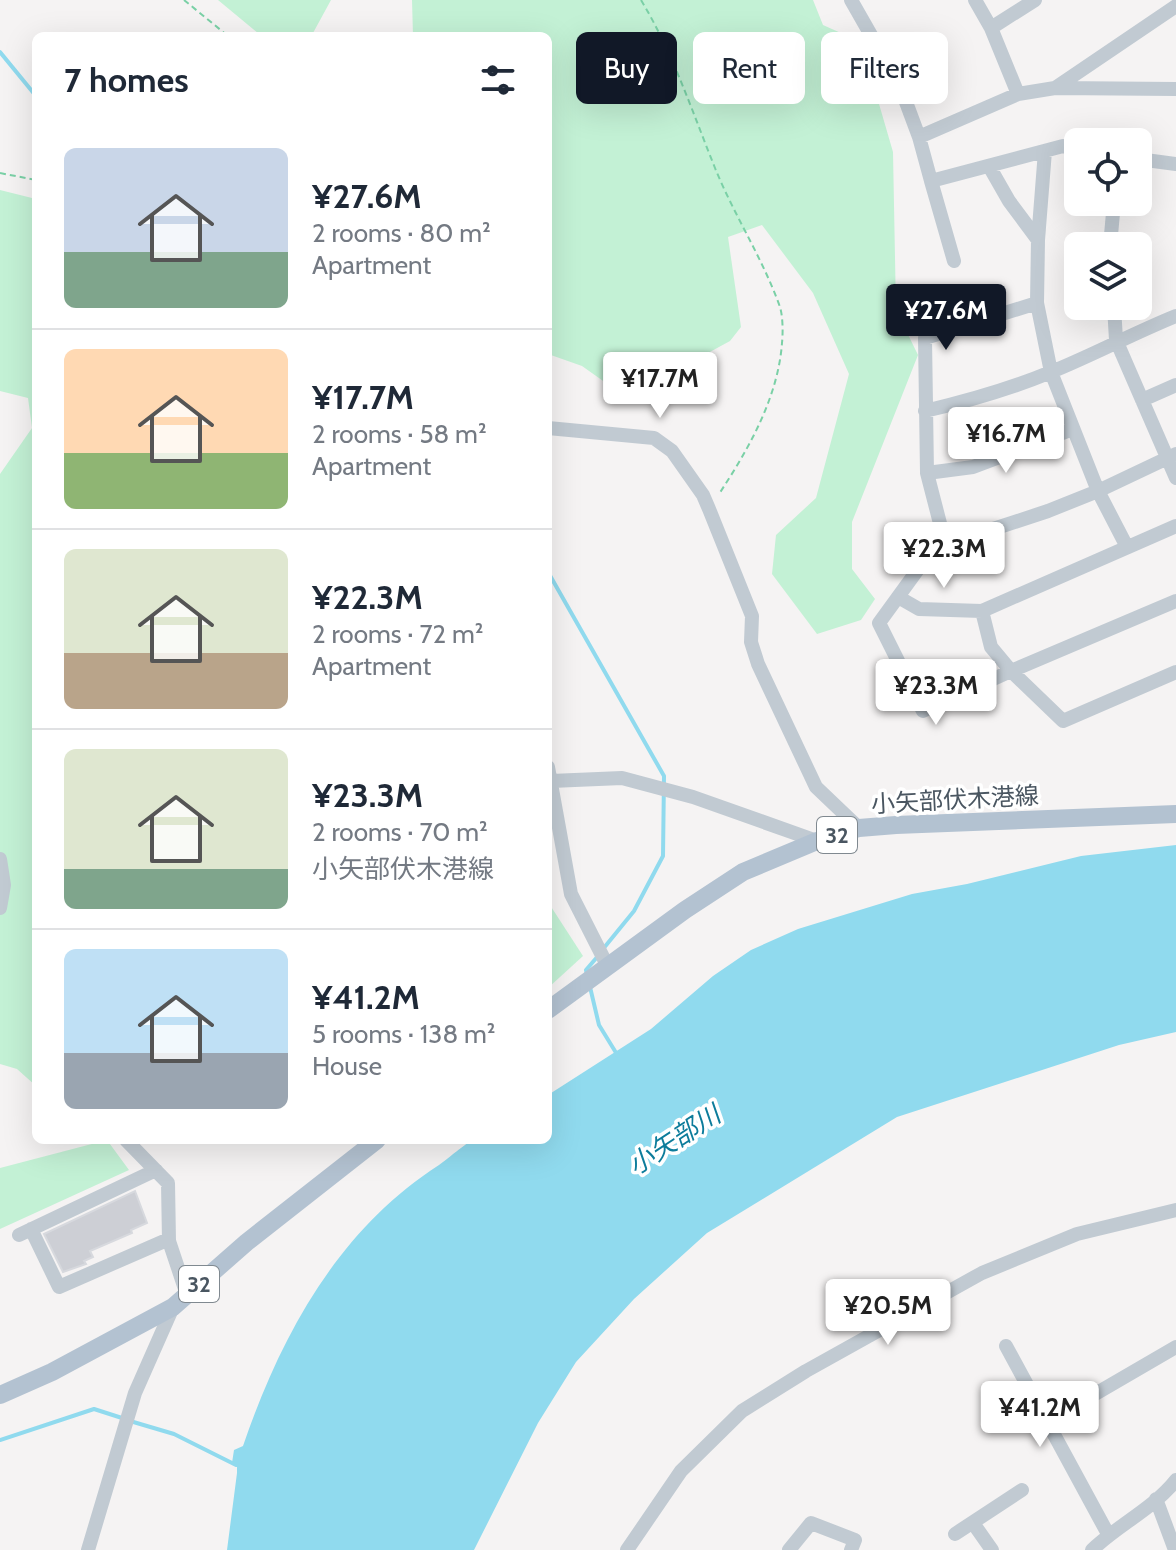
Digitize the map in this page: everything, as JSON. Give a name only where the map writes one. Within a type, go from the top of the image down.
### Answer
[{"type":"main road","name":"小矢部伏木港線","points":[[552,1007],[685,910],[743,872],[817,841],[859,828],[1176,814]]},
{"type":"main road","name":"32","points":[[0,1395],[52,1372],[180,1301],[247,1242],[372,1144]]},
{"type":"street","points":[[851,0],[900,86],[919,137],[954,261]]},
{"type":"street","points":[[975,0],[991,28],[1018,94]]},
{"type":"street","points":[[991,28],[1035,0]]},
{"type":"street","points":[[1055,88],[1176,6]]},
{"type":"street","points":[[919,137],[1018,94],[1055,88],[1176,89]]},
{"type":"street","points":[[931,181],[1064,146]]},
{"type":"street","points":[[1045,151],[1037,303],[1051,372],[1098,491],[1127,547]]},
{"type":"street","points":[[1152,161],[1176,164]]},
{"type":"street","points":[[989,166],[1009,201],[1038,240]]},
{"type":"street","points":[[943,535],[927,473],[925,338],[1037,303]]},
{"type":"street","points":[[925,411],[969,401],[1051,372],[1116,340],[1176,316]]},
{"type":"street","points":[[1115,320],[1116,340],[1171,456],[1176,478]]},
{"type":"street","points":[[1142,400],[1176,385]]},
{"type":"street","points":[[552,428],[654,438],[672,451],[703,495],[752,616],[751,642],[758,664],[816,787],[859,828]]},
{"type":"street","points":[[927,473],[973,467],[1073,429]]},
{"type":"street","points":[[943,535],[981,533],[1098,491],[1171,456]]},
{"type":"street","points":[[898,597],[919,609],[982,611],[1176,526]]},
{"type":"street","points":[[943,535],[879,623],[923,711],[1176,601]]},
{"type":"street","points":[[982,611],[991,647],[1011,671],[1063,721],[1176,672]]},
{"type":"street","points":[[552,774],[622,778],[693,797],[817,841]]},
{"type":"street","points":[[552,785],[571,894],[608,967]]},
{"type":"street","points":[[0,859],[4,885],[0,908]]},
{"type":"street","points":[[88,1550],[135,1393],[180,1301],[169,1239],[168,1183],[130,1144]]},
{"type":"street","points":[[156,1170],[25,1232],[59,1287],[169,1239]]},
{"type":"street","points":[[631,1546],[681,1471],[742,1411],[806,1371],[982,1273],[1077,1234],[1176,1210]]},
{"type":"street","points":[[1006,1346],[1108,1534]]},
{"type":"street","points":[[1047,1422],[1176,1347]]},
{"type":"street","points":[[1092,1550],[1176,1480]]},
{"type":"street","points":[[955,1534],[1022,1490]]},
{"type":"street","points":[[1156,1499],[1175,1550]]},
{"type":"street","points":[[789,1550],[811,1523],[855,1540],[851,1550]]},
{"type":"street","points":[[973,1523],[992,1550]]},
{"type":"path","points":[[184,0],[223,32]]},
{"type":"path","points":[[641,0],[659,30],[716,170],[781,310],[782,343],[775,389],[735,469],[709,509]]},
{"type":"path","points":[[0,173],[32,179]]},
{"type":"green space","points":[[218,0],[331,0],[314,32],[257,32]]},
{"type":"green space","points":[[412,0],[813,0],[823,25],[839,32],[821,32],[821,104],[879,104],[893,152],[896,310],[918,355],[852,522],[852,569],[875,599],[861,620],[817,634],[772,574],[776,535],[816,498],[849,374],[813,293],[762,225],[728,237],[741,327],[730,341],[662,378],[606,383],[582,366],[552,355],[552,32],[413,32]]},
{"type":"green space","points":[[0,190],[32,198],[32,428],[28,398],[0,391]]},
{"type":"green space","points":[[32,428],[32,1082],[17,1069],[0,1064],[0,474]]},
{"type":"green space","points":[[552,908],[583,956],[552,984]]},
{"type":"green space","points":[[92,1144],[110,1144],[129,1170],[0,1229],[0,1168]]},
{"type":"water","name":"小矢部川","points":[[1176,845],[1176,1032],[1119,1045],[897,1117],[707,1233],[634,1299],[576,1362],[538,1423],[474,1550],[227,1550],[237,1473],[237,1467],[232,1463],[234,1450],[243,1446],[275,1364],[317,1288],[371,1221],[403,1191],[467,1144],[552,1144],[552,1092],[651,1029],[713,976],[751,950],[798,929],[912,894],[1081,856]]},
{"type":"building","points":[[135,1191],[147,1223],[90,1251],[93,1257],[84,1261],[86,1264],[63,1272],[44,1234]]},
{"type":"waterway","points":[[0,52],[32,91]]},
{"type":"waterway","points":[[552,579],[664,776],[663,856],[634,911],[603,949]]},
{"type":"waterway","points":[[587,975],[586,970],[598,956]]},
{"type":"waterway","points":[[590,987],[599,1025],[618,1056]]},
{"type":"waterway","points":[[0,1440],[94,1409],[122,1418]]},
{"type":"waterway","points":[[130,1421],[174,1434],[236,1465]]}]
